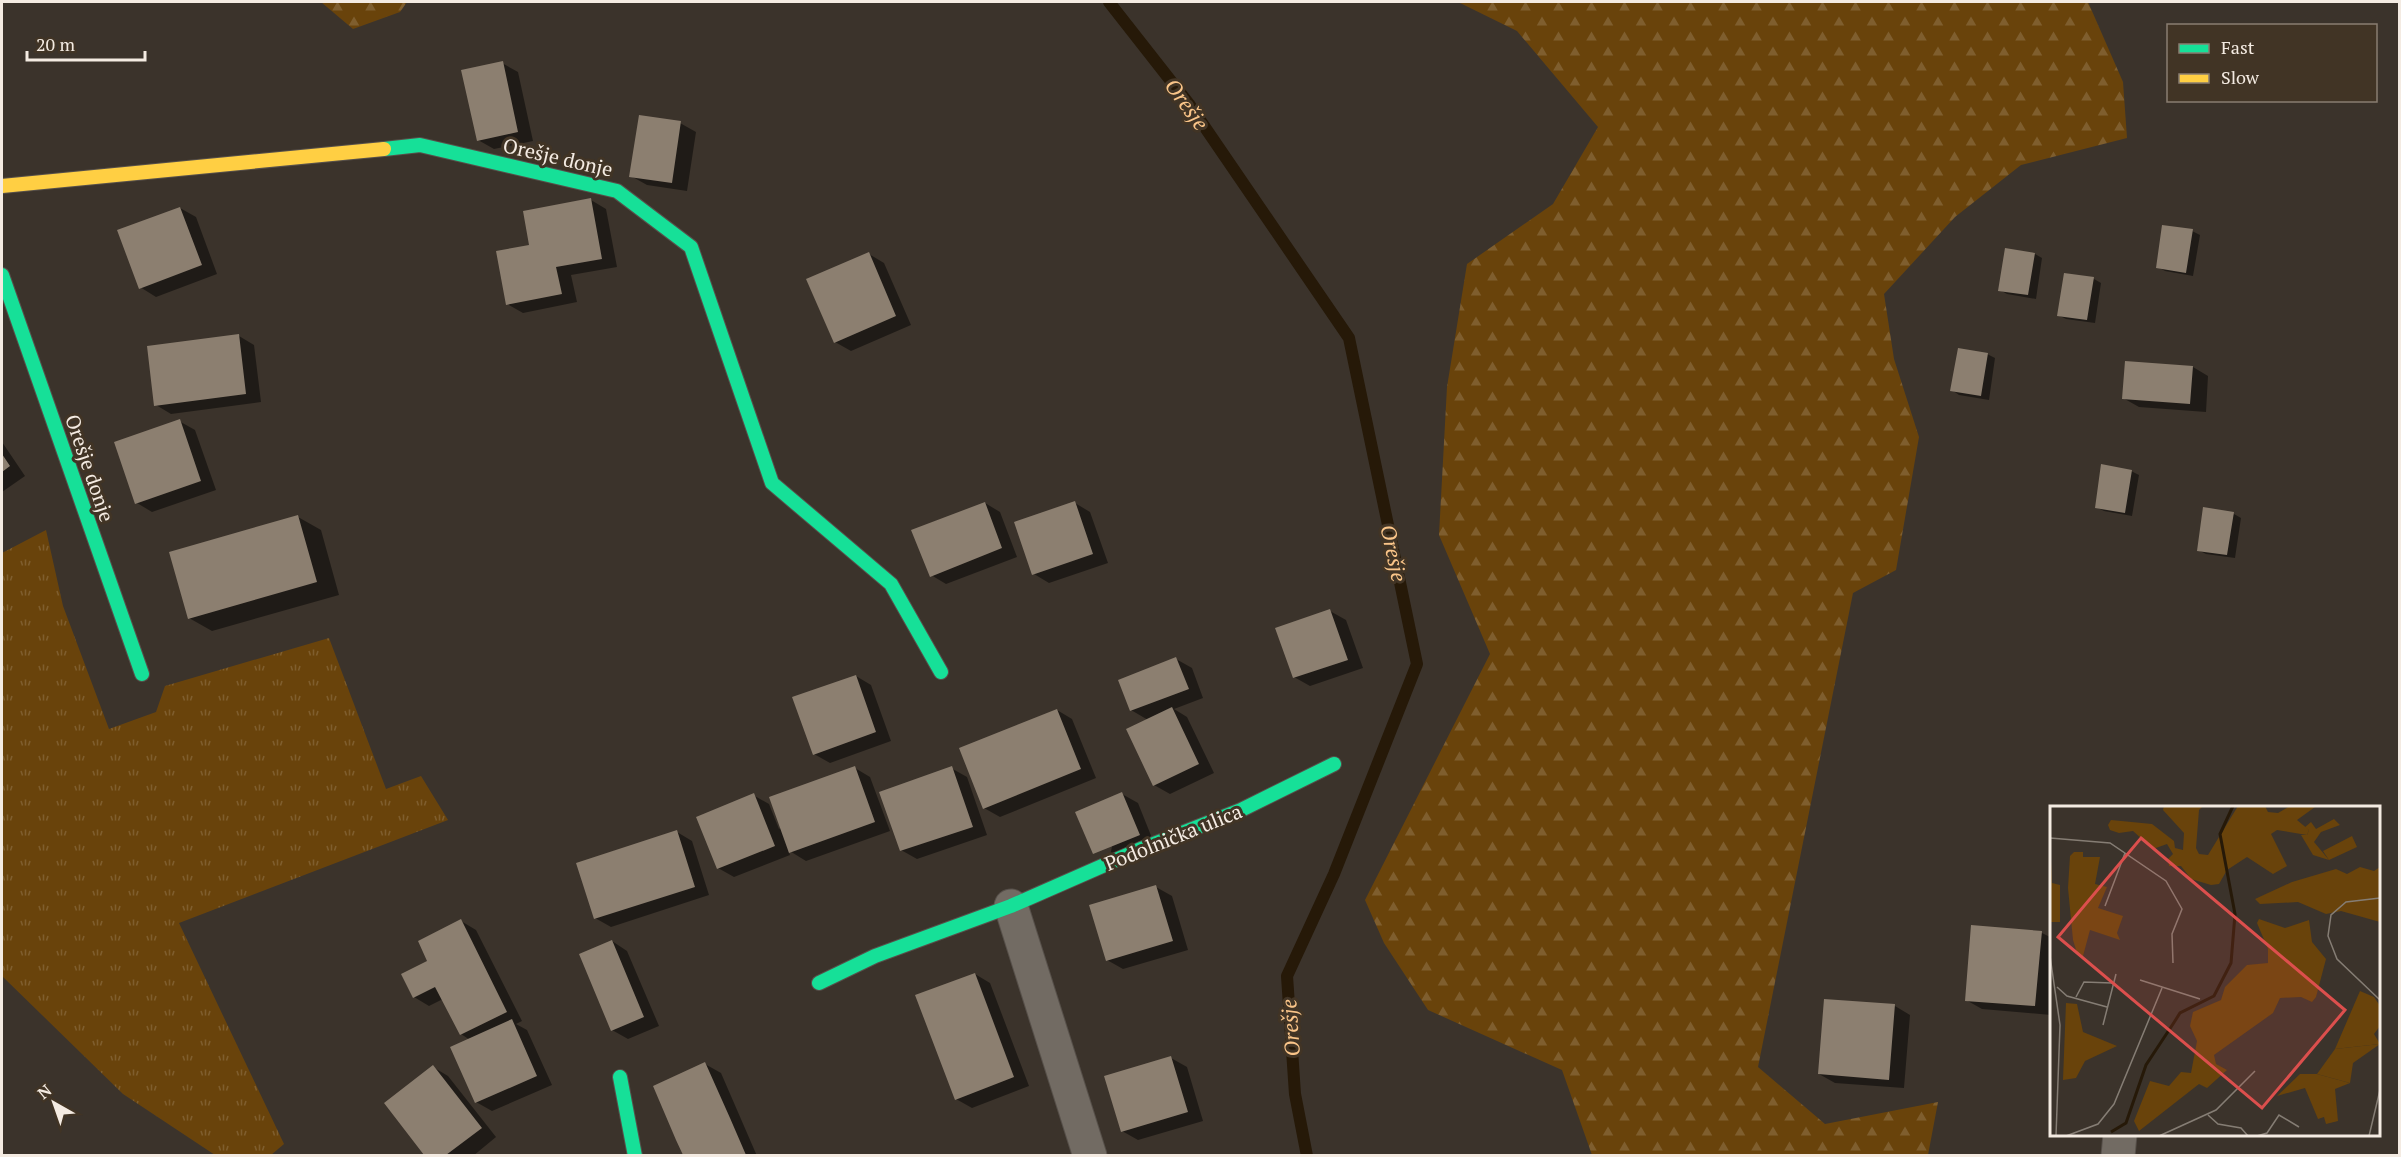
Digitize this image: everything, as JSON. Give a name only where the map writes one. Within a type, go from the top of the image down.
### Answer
[{"type":"street","name":"Orešje donje","points":[[2,186],[420,145],[617,191],[691,247],[772,483],[891,584],[941,672]]},
{"type":"street","name":"Orešje donje","points":[[2,275],[142,674]]},
{"type":"street","name":"Podolnička ulica","points":[[819,983],[875,956],[1011,906],[1141,849],[1241,810],[1335,764]]},
{"type":"street","points":[[1011,906],[1090,1155]]},
{"type":"street","points":[[620,1077],[635,1155]]},
{"type":"street","points":[[2118,1155],[2120,1136]]},
{"type":"green space","points":[[321,2],[407,2],[400,12],[353,29]]},
{"type":"green space","points":[[1458,2],[2088,2],[2123,82],[2127,138],[2021,165],[1955,217],[1884,294],[1894,359],[1919,437],[1896,570],[1853,593],[1758,1067],[1825,1124],[1938,1102],[1928,1155],[1592,1155],[1562,1070],[1428,1010],[1384,943],[1365,900],[1490,654],[1439,535],[1447,387],[1467,264],[1553,204],[1598,127],[1517,31]]},
{"type":"green space","points":[[46,530],[63,606],[109,729],[156,712],[165,686],[329,638],[386,789],[421,776],[448,820],[179,923],[284,1144],[271,1155],[215,1155],[123,1094],[2,976],[2,553]]},
{"type":"building","points":[[503,61],[518,132],[477,141],[461,70]]},
{"type":"building","points":[[639,115],[681,121],[672,183],[629,177]]},
{"type":"building","points":[[591,198],[602,259],[556,267],[562,294],[506,305],[496,251],[529,245],[523,211]]},
{"type":"building","points":[[180,207],[202,265],[139,289],[117,230]]},
{"type":"building","points":[[2162,225],[2193,229],[2186,273],[2156,268]]},
{"type":"building","points":[[2005,248],[2035,253],[2028,295],[1998,291]]},
{"type":"building","points":[[869,252],[896,316],[834,343],[806,279]]},
{"type":"building","points":[[2064,273],[2094,277],[2087,320],[2057,316]]},
{"type":"building","points":[[239,334],[246,394],[154,406],[147,346]]},
{"type":"building","points":[[1958,348],[1988,353],[1981,396],[1950,391]]},
{"type":"building","points":[[2125,361],[2193,366],[2190,404],[2122,399]]},
{"type":"building","points":[[180,419],[201,481],[135,504],[114,442]]},
{"type":"building","points":[[2,454],[10,466],[2,472]]},
{"type":"building","points":[[2101,464],[2132,470],[2125,513],[2095,508]]},
{"type":"building","points":[[1075,501],[1093,554],[1032,575],[1014,522]]},
{"type":"building","points":[[985,502],[1002,548],[930,577],[911,530]]},
{"type":"building","points":[[2203,507],[2234,512],[2227,555],[2197,551]]},
{"type":"building","points":[[298,515],[317,582],[188,619],[169,552]]},
{"type":"building","points":[[1330,609],[1348,660],[1293,678],[1275,628]]},
{"type":"building","points":[[1176,657],[1189,689],[1130,711],[1118,680]]},
{"type":"building","points":[[856,675],[876,732],[813,755],[792,697]]},
{"type":"building","points":[[1172,707],[1199,764],[1153,786],[1126,729]]},
{"type":"building","points":[[1057,709],[1081,769],[983,809],[959,748]]},
{"type":"building","points":[[855,766],[875,822],[789,853],[769,797]]},
{"type":"building","points":[[952,766],[973,827],[900,851],[879,792]]},
{"type":"building","points":[[1122,792],[1140,835],[1093,854],[1075,812]]},
{"type":"building","points":[[754,793],[775,846],[717,869],[696,817]]},
{"type":"building","points":[[677,830],[695,887],[594,919],[576,863]]},
{"type":"building","points":[[1156,885],[1173,941],[1106,961],[1089,905]]},
{"type":"building","points":[[461,919],[507,1012],[460,1035],[435,987],[413,998],[401,974],[427,961],[418,941]]},
{"type":"building","points":[[1971,925],[2042,931],[2035,1006],[1965,1001]]},
{"type":"building","points":[[612,940],[644,1017],[611,1031],[579,954]]},
{"type":"building","points":[[975,973],[1014,1077],[955,1100],[915,995]]},
{"type":"building","points":[[1824,999],[1895,1004],[1889,1080],[1818,1074]]},
{"type":"building","points":[[512,1019],[537,1076],[475,1103],[450,1047]]},
{"type":"building","points":[[1171,1056],[1188,1112],[1121,1132],[1104,1076]]},
{"type":"building","points":[[705,1062],[746,1155],[683,1155],[676,1140],[653,1086]]},
{"type":"building","points":[[433,1065],[482,1128],[446,1155],[424,1155],[384,1103]]},
{"type":"waterway","name":"Orešje","points":[[1109,2],[1189,104],[1349,338],[1417,664],[1334,874],[1287,976],[1295,1094],[1307,1156]]},
{"type":"traffic: fast","points":[[384,149],[420,145],[617,191],[691,247],[772,483],[891,584],[941,672]]},
{"type":"traffic: fast","points":[[2,275],[142,674]]},
{"type":"traffic: fast","points":[[819,983],[875,956],[1011,906],[1141,849],[1241,810],[1334,764]]},
{"type":"traffic: fast","points":[[620,1077],[635,1156]]},
{"type":"traffic: slow","points":[[2,186],[384,149]]}]
